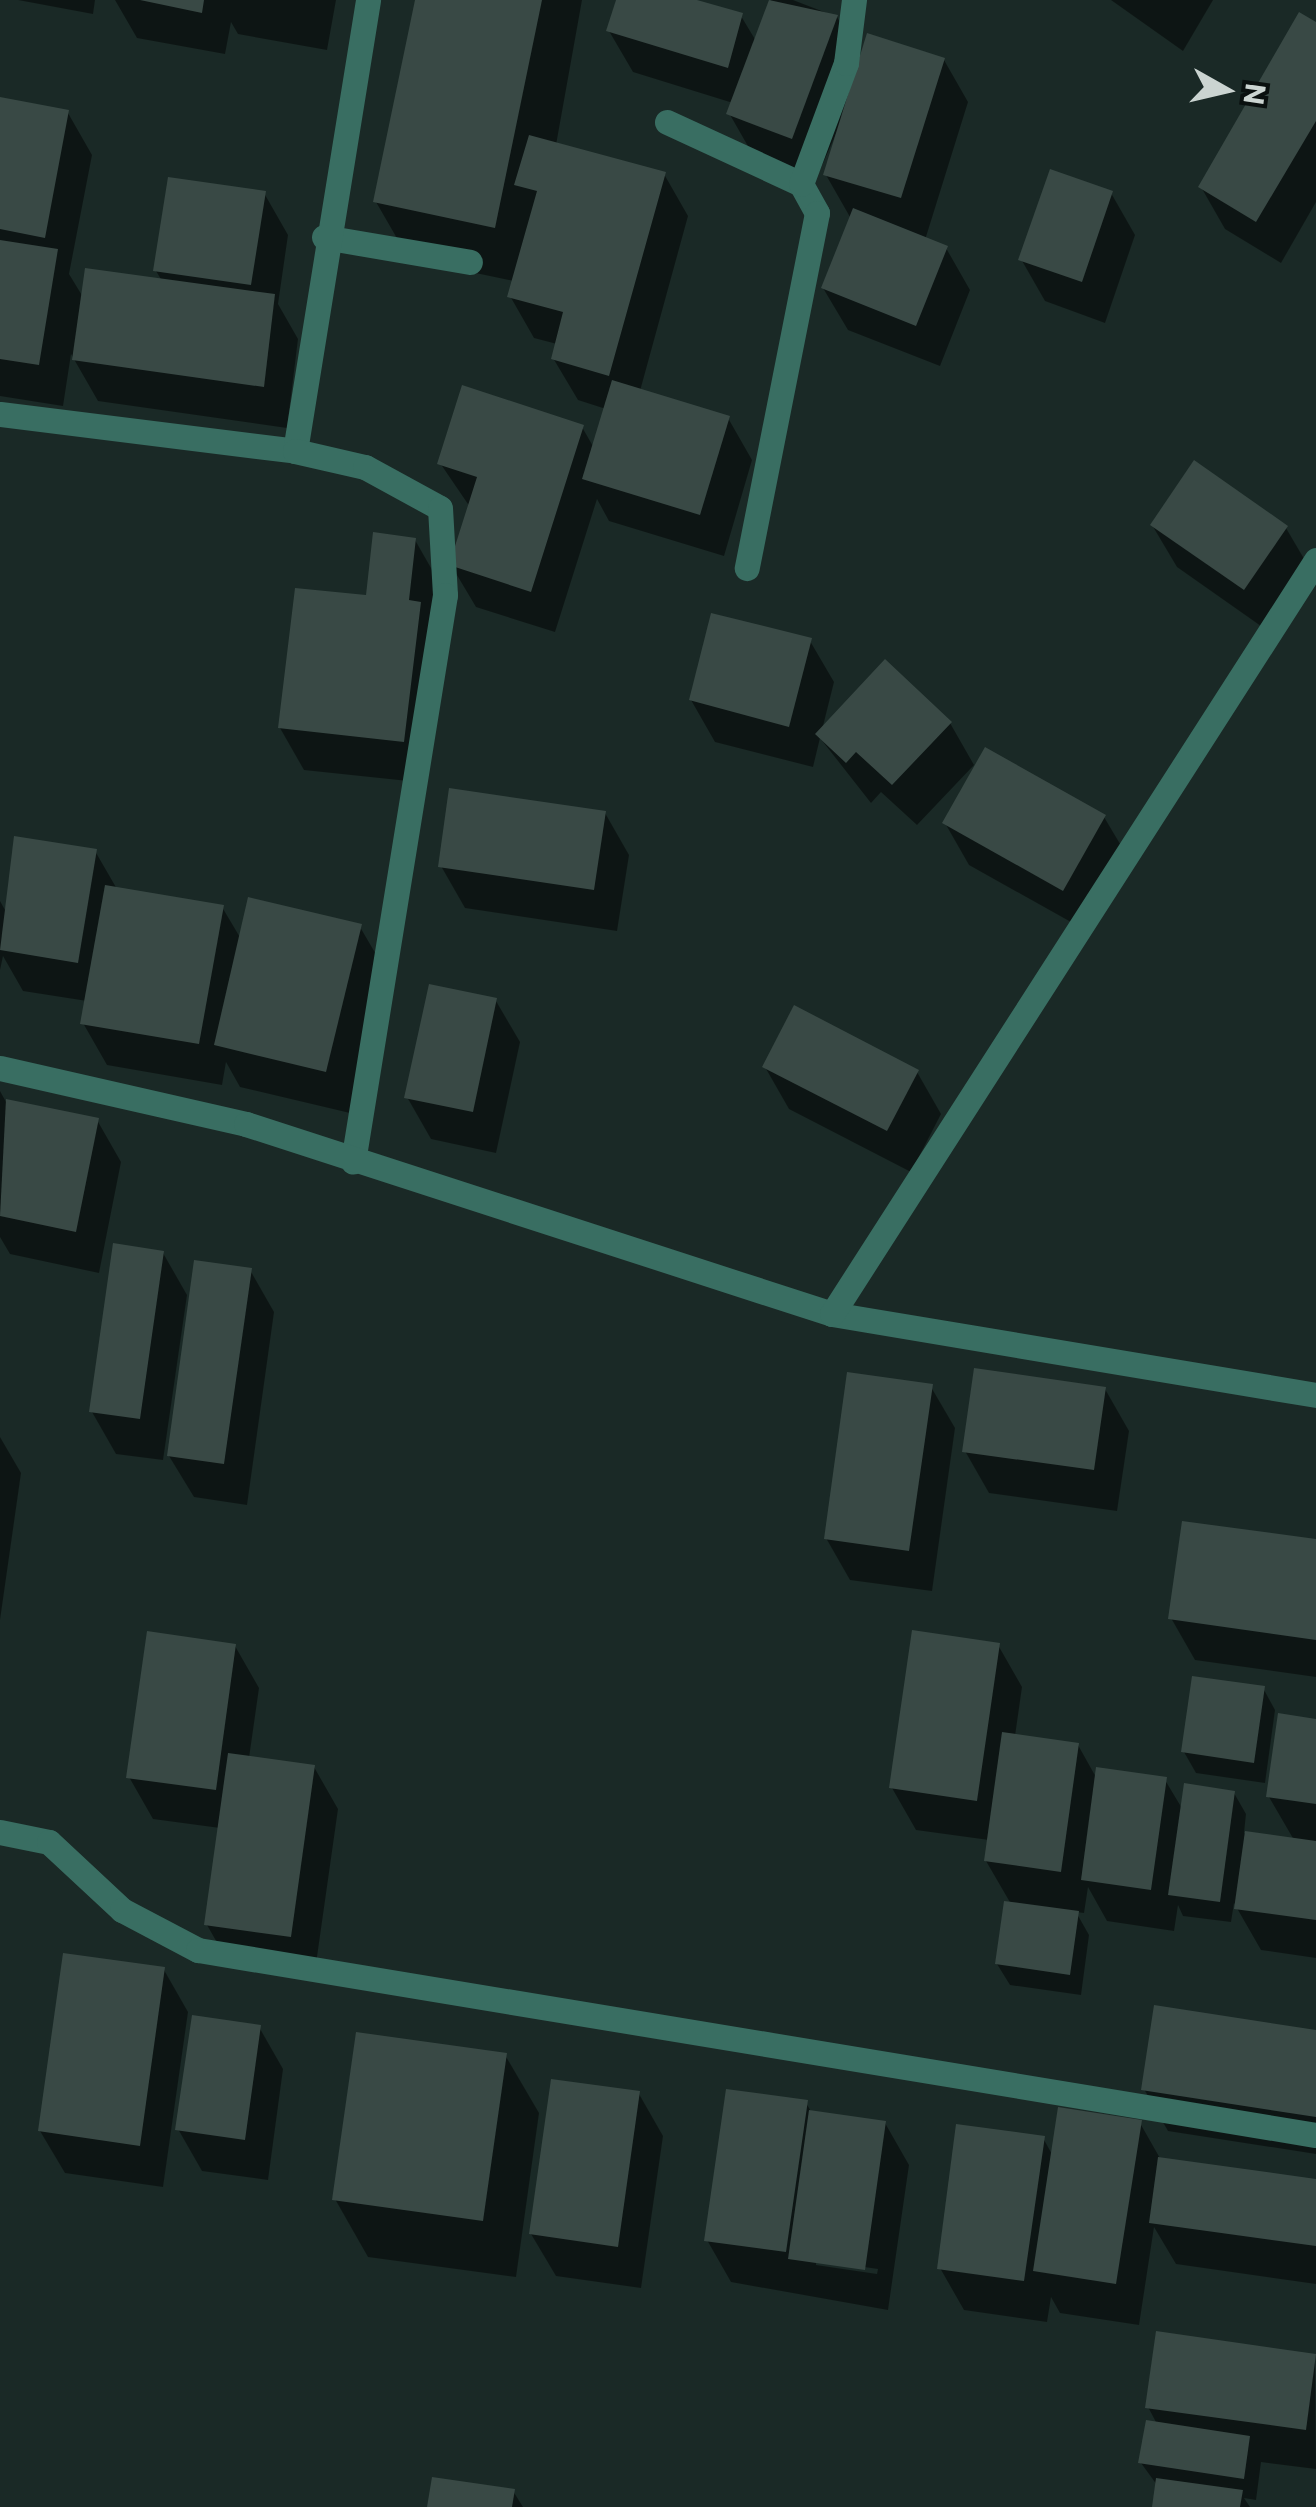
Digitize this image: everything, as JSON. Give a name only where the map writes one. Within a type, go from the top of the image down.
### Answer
[{"type":"street","points":[[295,451],[324,236],[368,0]]},
{"type":"street","points":[[801,184],[846,64],[854,0]]},
{"type":"street","points":[[666,122],[801,184],[816,213],[747,568]]},
{"type":"street","points":[[324,236],[470,262]]},
{"type":"street","points":[[0,414],[295,451],[365,467],[440,508],[444,595],[353,1162]]},
{"type":"street","points":[[832,1314],[1316,560]]},
{"type":"street","points":[[0,1068],[246,1124],[353,1162],[832,1314],[1316,1395]]},
{"type":"street","points":[[0,1832],[49,1842],[122,1910],[198,1950],[1316,2134]]},
{"type":"building","points":[[140,0],[204,0],[202,13]]},
{"type":"building","points":[[415,0],[542,0],[495,228],[373,202]]},
{"type":"building","points":[[616,0],[697,0],[743,13],[728,68],[606,31]]},
{"type":"building","points":[[769,0],[838,15],[792,139],[726,114]]},
{"type":"building","points":[[1299,12],[1316,22],[1316,121],[1256,222],[1198,187]]},
{"type":"building","points":[[867,33],[945,58],[901,198],[823,175]]},
{"type":"building","points":[[0,97],[69,110],[45,238],[0,229]]},
{"type":"building","points":[[529,135],[666,172],[609,376],[551,359],[563,312],[507,297],[537,191],[514,185]]},
{"type":"building","points":[[1050,169],[1113,191],[1082,282],[1018,260]]},
{"type":"building","points":[[168,177],[266,191],[251,285],[153,271]]},
{"type":"building","points":[[853,208],[948,246],[916,326],[821,288]]},
{"type":"building","points":[[0,240],[58,249],[39,365],[0,359]]},
{"type":"building","points":[[85,268],[275,294],[264,387],[72,360]]},
{"type":"building","points":[[612,380],[730,416],[700,515],[582,479]]},
{"type":"building","points":[[462,385],[584,425],[531,592],[449,565],[477,477],[437,464]]},
{"type":"building","points":[[1194,460],[1288,526],[1244,590],[1150,525]]},
{"type":"building","points":[[373,532],[416,538],[409,600],[421,602],[404,742],[278,728],[295,588],[366,595]]},
{"type":"building","points":[[711,613],[812,638],[789,727],[689,700]]},
{"type":"building","points":[[885,659],[952,722],[892,785],[856,752],[846,763],[815,734]]},
{"type":"building","points":[[985,747],[1106,815],[1063,891],[942,823]]},
{"type":"building","points":[[449,788],[606,811],[594,890],[438,867]]},
{"type":"building","points":[[14,836],[97,849],[78,963],[0,950]]},
{"type":"building","points":[[105,885],[224,905],[199,1044],[80,1024]]},
{"type":"building","points":[[248,897],[362,924],[326,1072],[214,1045]]},
{"type":"building","points":[[429,984],[497,998],[473,1112],[404,1098]]},
{"type":"building","points":[[794,1005],[919,1070],[887,1131],[762,1067]]},
{"type":"building","points":[[6,1099],[99,1118],[76,1232],[0,1216]]},
{"type":"building","points":[[113,1243],[164,1251],[140,1419],[89,1412]]},
{"type":"building","points":[[194,1260],[252,1268],[224,1464],[167,1456]]},
{"type":"building","points":[[974,1368],[1106,1387],[1094,1470],[962,1452]]},
{"type":"building","points":[[847,1372],[933,1384],[909,1551],[824,1539]]},
{"type":"building","points":[[1182,1521],[1316,1539],[1316,1640],[1168,1619]]},
{"type":"building","points":[[912,1630],[1000,1643],[977,1801],[889,1788]]},
{"type":"building","points":[[147,1631],[236,1644],[216,1790],[126,1778]]},
{"type":"building","points":[[1192,1676],[1265,1686],[1254,1763],[1181,1752]]},
{"type":"building","points":[[1278,1713],[1316,1719],[1316,1804],[1266,1797]]},
{"type":"building","points":[[1002,1732],[1079,1743],[1061,1872],[984,1861]]},
{"type":"building","points":[[228,1753],[315,1765],[291,1937],[204,1925]]},
{"type":"building","points":[[1096,1767],[1167,1777],[1151,1890],[1081,1880]]},
{"type":"building","points":[[1184,1783],[1235,1791],[1220,1902],[1168,1895]]},
{"type":"building","points":[[1245,1831],[1316,1841],[1316,1920],[1234,1909]]},
{"type":"building","points":[[1004,1901],[1079,1911],[1070,1975],[995,1964]]},
{"type":"building","points":[[63,1953],[165,1967],[140,2146],[38,2131]]},
{"type":"building","points":[[1154,2005],[1316,2030],[1316,2117],[1141,2090]]},
{"type":"building","points":[[192,2015],[261,2025],[245,2140],[175,2130]]},
{"type":"building","points":[[356,2032],[507,2053],[483,2221],[332,2200]]},
{"type":"building","points":[[551,2079],[640,2091],[618,2247],[529,2234]]},
{"type":"building","points":[[726,2089],[808,2100],[786,2252],[704,2241]]},
{"type":"building","points":[[1058,2107],[1142,2120],[1116,2284],[1033,2271]]},
{"type":"building","points":[[809,2110],[886,2121],[865,2270],[788,2259]]},
{"type":"building","points":[[956,2124],[1045,2136],[1024,2281],[937,2269]]},
{"type":"building","points":[[1158,2157],[1316,2179],[1316,2246],[1149,2223]]},
{"type":"building","points":[[1156,2331],[1316,2354],[1306,2430],[1145,2408]]},
{"type":"building","points":[[1146,2420],[1250,2436],[1244,2479],[1138,2463]]},
{"type":"building","points":[[432,2477],[515,2489],[512,2507],[427,2507]]},
{"type":"building","points":[[1156,2478],[1243,2490],[1240,2507],[1152,2507]]}]
